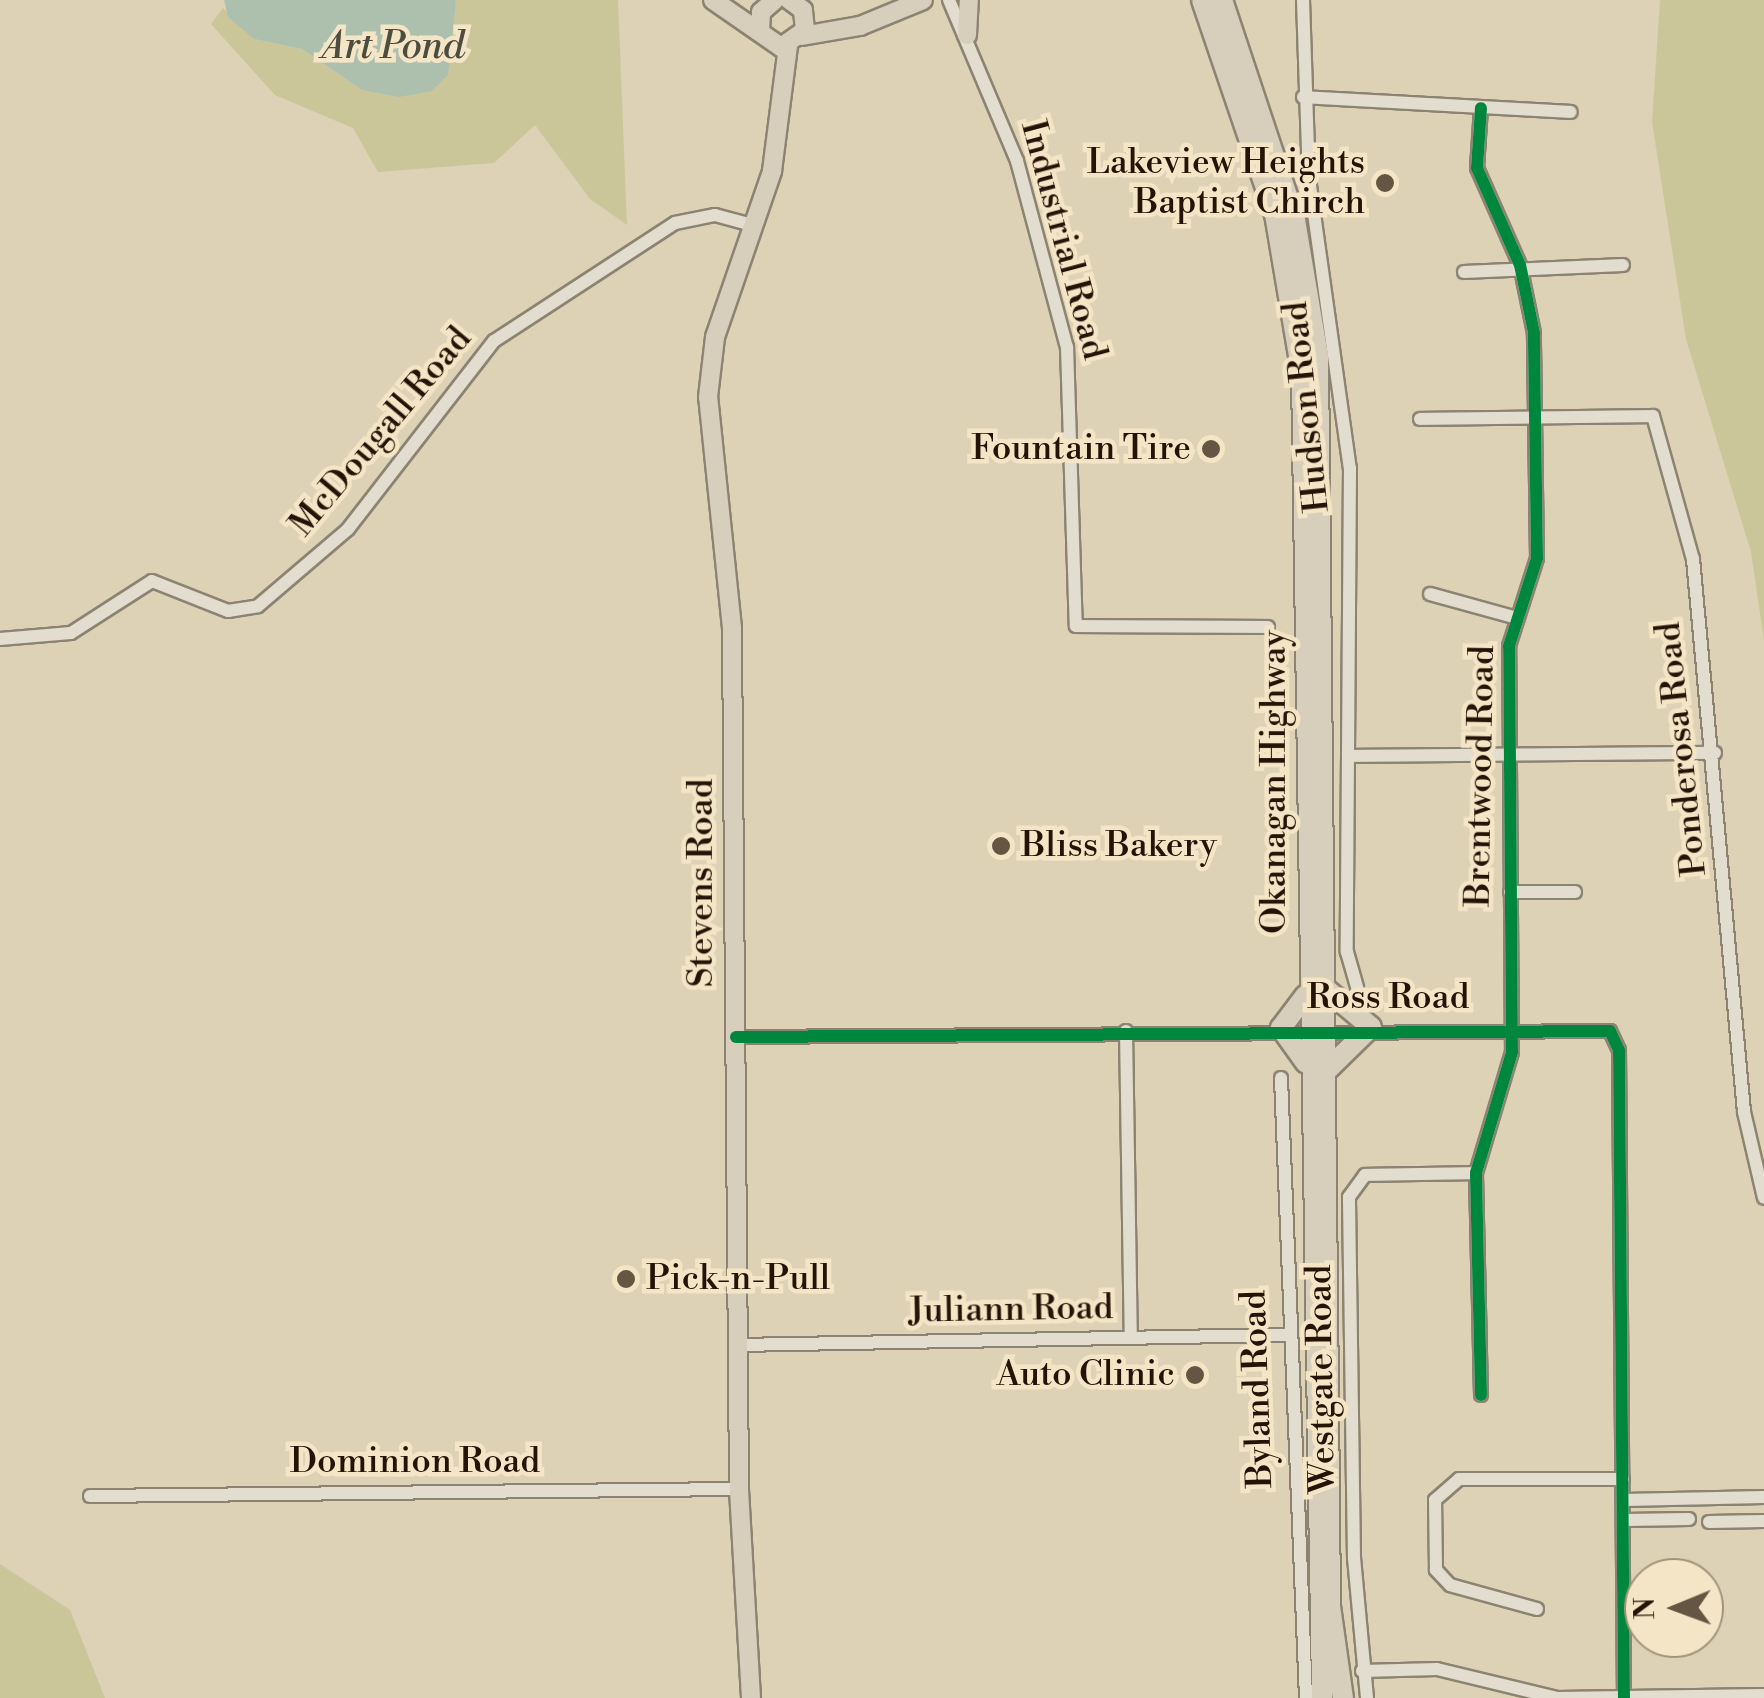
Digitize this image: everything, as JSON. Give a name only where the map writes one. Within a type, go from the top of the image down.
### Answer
[{"type":"highway","name":"Okanagan Highway","points":[[1202,0],[1276,214],[1302,374],[1317,992]]},
{"type":"highway","name":"Okanagan Highway","points":[[1222,0],[1295,220],[1318,356],[1317,1027],[1330,1606],[1342,1698]]},
{"type":"highway","points":[[1317,992],[1371,1027],[1318,1069],[1280,1028],[1317,992]]},
{"type":"highway","name":"Okanagan Highway","points":[[1318,1069],[1322,1698]]},
{"type":"main road","points":[[712,0],[781,40],[876,19],[923,0]]},
{"type":"main road","points":[[729,0],[770,3],[781,40]]},
{"type":"main road","points":[[967,35],[969,0]]},
{"type":"main road","points":[[781,40],[797,5],[876,19]]},
{"type":"main road","name":"Stevens Road","points":[[752,1698],[739,1489],[732,628],[708,397],[715,337],[772,170],[782,78],[781,40]]},
{"type":"street","name":"Industrial Road","points":[[949,0],[1017,161],[1066,347],[1076,626],[1268,626]]},
{"type":"street","name":"Hudson Road","points":[[1303,0],[1303,97],[1350,468],[1348,952],[1357,988]]},
{"type":"street","points":[[1303,97],[1571,112]]},
{"type":"street","name":"Brentwood Road","points":[[1481,108],[1477,168],[1520,265],[1534,334],[1537,558],[1516,618],[1510,754],[1508,1029],[1512,1052],[1476,1173],[1481,1395]]},
{"type":"street","name":"McDougall Road","points":[[0,640],[71,634],[152,581],[228,611],[258,606],[348,529],[494,341],[675,223],[715,215],[752,225]]},
{"type":"street","points":[[1464,272],[1520,265],[1623,265]]},
{"type":"street","name":"Ponderosa Road","points":[[1534,420],[1653,416],[1693,559],[1715,753],[1744,1112],[1764,1198]]},
{"type":"street","points":[[1420,419],[1534,420]]},
{"type":"street","points":[[1430,594],[1516,618]]},
{"type":"street","points":[[1348,756],[1715,753]]},
{"type":"street","points":[[1510,892],[1575,892]]},
{"type":"street","name":"Ross Road","points":[[736,1037],[1317,1027],[1610,1031],[1619,1050],[1624,1698]]},
{"type":"street","points":[[1126,1031],[1131,1338]]},
{"type":"street","name":"Byland Road","points":[[1282,1078],[1285,1335],[1306,1698]]},
{"type":"street","name":"Westgate Road","points":[[1366,1698],[1362,1671],[1349,1197],[1365,1175],[1476,1173]]},
{"type":"street","name":"Juliann Road","points":[[737,1345],[1285,1335]]},
{"type":"street","points":[[1538,1609],[1450,1585],[1436,1570],[1435,1500],[1459,1479],[1622,1479]]},
{"type":"street","name":"Dominion Road","points":[[90,1496],[739,1489]]},
{"type":"street","points":[[1624,1500],[1764,1497]]},
{"type":"street","points":[[1624,1520],[1688,1519]]},
{"type":"street","points":[[1709,1522],[1764,1521]]},
{"type":"street","points":[[1362,1671],[1437,1669],[1509,1692],[1624,1698],[1764,1695]]},
{"type":"shaded area","points":[[456,0],[618,0],[627,225],[590,199],[535,125],[494,163],[378,172],[353,128],[275,95],[211,24],[223,8],[254,39],[302,49],[362,90],[448,39]]},
{"type":"shaded area","points":[[1660,0],[1764,0],[1764,640],[1751,552],[1686,339],[1652,122]]},
{"type":"shaded area","points":[[0,1564],[70,1610],[105,1698],[0,1698]]},
{"type":"water","name":"Art Pond","points":[[224,0],[456,0],[448,75],[432,91],[399,97],[362,90],[302,49],[254,39],[228,17]]},
{"type":"cycle path","points":[[1481,108],[1477,168],[1520,265],[1534,333],[1537,558],[1509,646],[1512,1052],[1476,1173],[1481,1395]]},
{"type":"cycle path","points":[[736,1037],[1610,1031],[1619,1050],[1624,1698]]},
{"type":"place","name":"Lakeview Heights Baptist Chirch","points":[[1385,183]]},
{"type":"place","name":"Fountain Tire","points":[[1211,449]]},
{"type":"place","name":"Bliss Bakery","points":[[1001,846]]},
{"type":"place","name":"Pick-n-Pull","points":[[626,1279]]},
{"type":"place","name":"Auto Clinic","points":[[1195,1375]]}]
